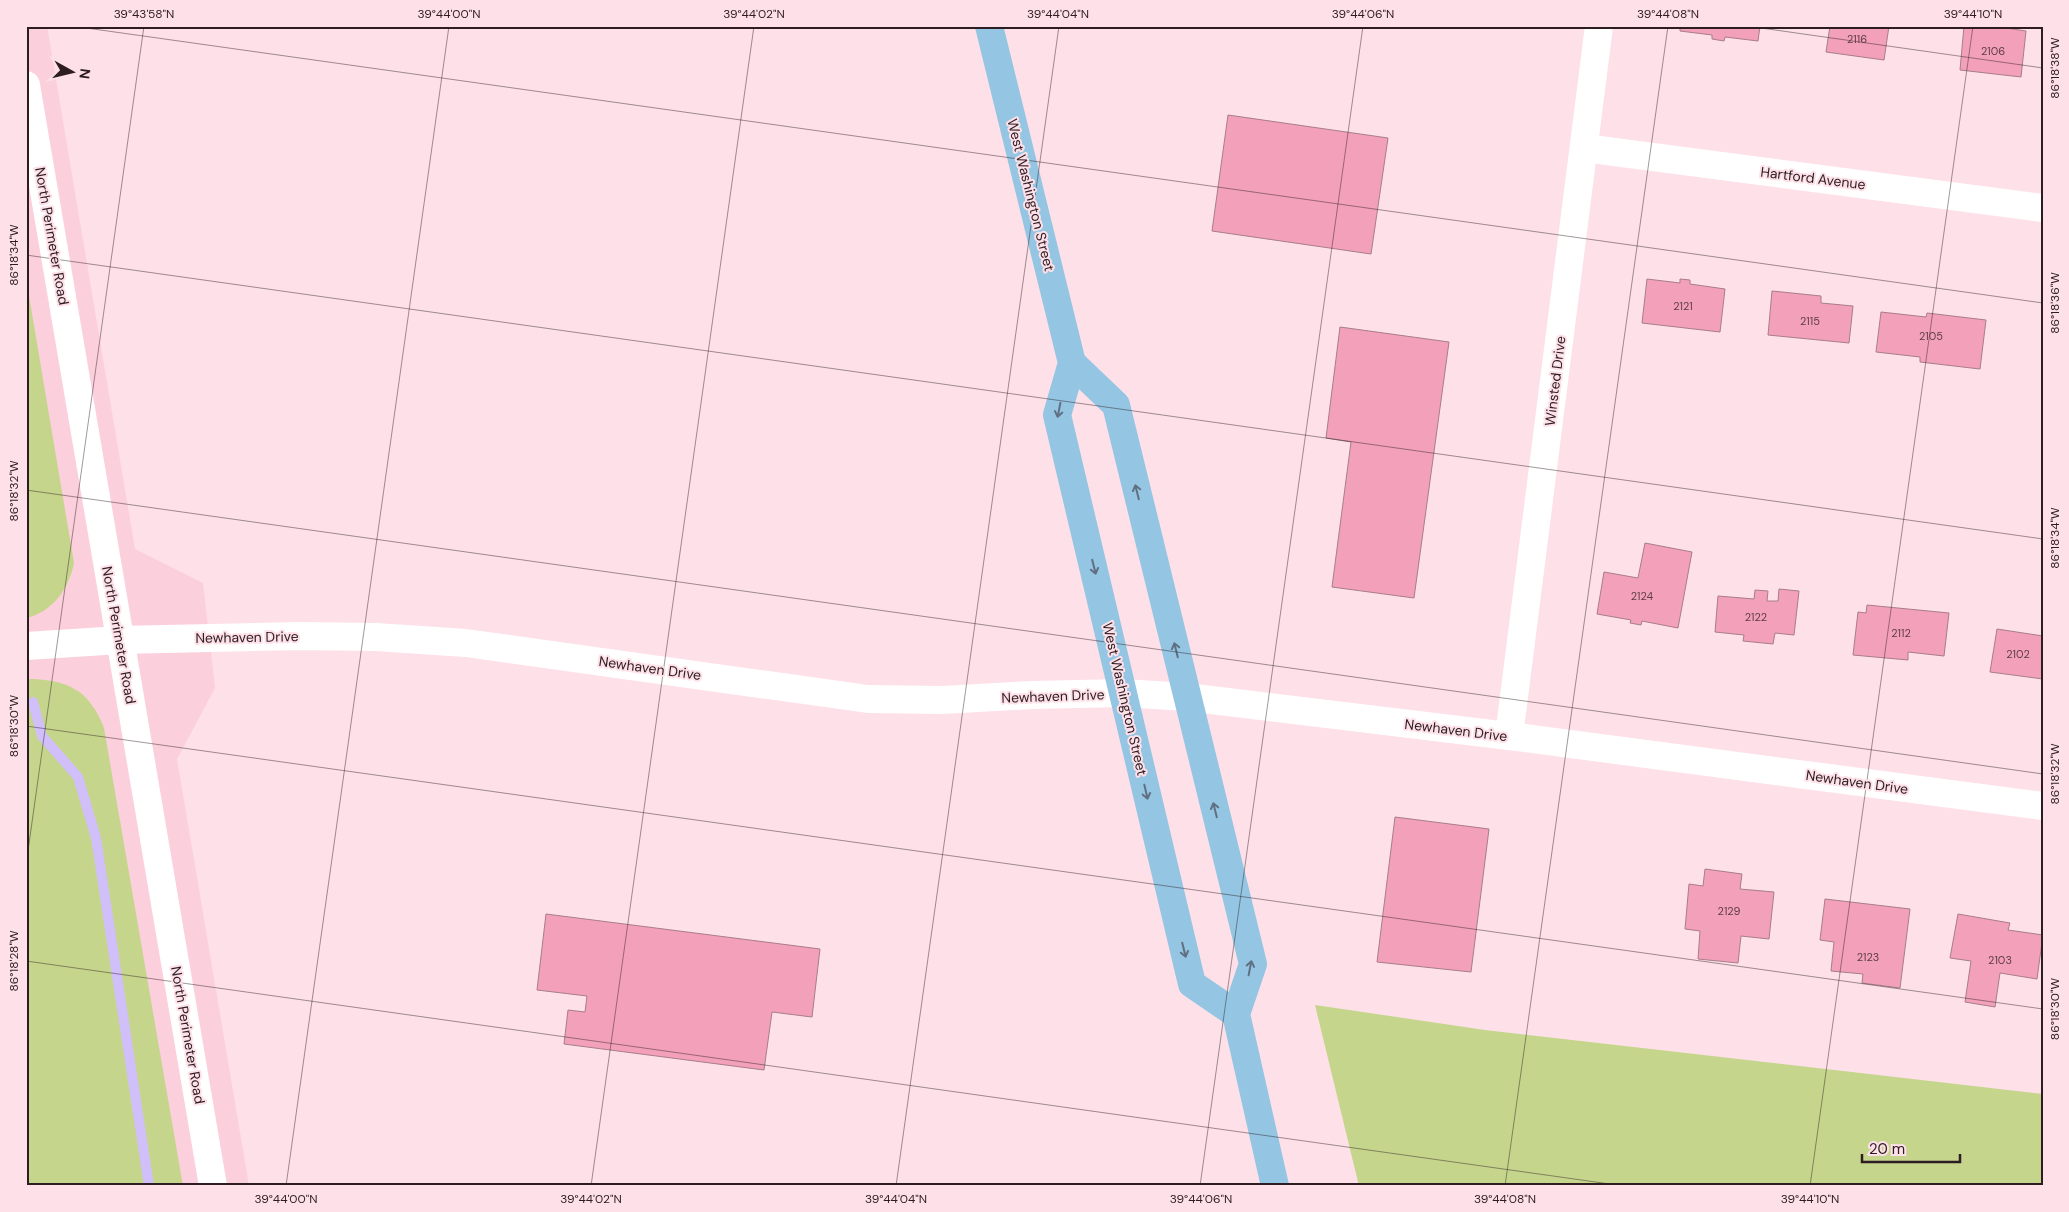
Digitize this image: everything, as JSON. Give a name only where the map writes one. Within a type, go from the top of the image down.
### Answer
[{"type":"main road","name":"West Washington Street","points":[[989,26],[1072,363],[1057,415],[1192,984],[1236,1014]]},
{"type":"main road","points":[[1072,363],[1116,406],[1252,964],[1236,1014],[1275,1186]]},
{"type":"street","name":"Winsted Drive","points":[[1509,736],[1599,26]]},
{"type":"street","name":"North Perimeter Road","points":[[26,85],[214,1186]]},
{"type":"street","name":"Hartford Avenue","points":[[1584,148],[2043,208]]},
{"type":"street","name":"Newhaven Drive","points":[[26,646],[120,640],[299,636],[434,640],[505,648],[868,699],[942,700],[1032,694],[1123,693],[1187,697],[1509,736],[2043,806]]},
{"type":"shaded area","points":[[26,26],[47,26],[135,549],[203,583],[215,688],[177,759],[249,1186],[26,1186]]},
{"type":"green space","points":[[26,278],[74,563],[64,590],[52,605],[36,615],[26,618]]},
{"type":"green space","points":[[26,679],[53,681],[74,689],[91,704],[104,728],[183,1186],[26,1186]]},
{"type":"green space","points":[[1315,1005],[1485,1030],[2043,1094],[2043,1186],[1359,1186]]},
{"type":"building","points":[[1680,26],[1760,26],[1758,41],[1725,37],[1724,41],[1712,39],[1712,35],[1680,31]]},
{"type":"building","points":[[1830,26],[1889,26],[1884,60],[1826,52]]},
{"type":"building","points":[[1964,26],[1993,26],[2026,31],[2021,77],[1960,70]]},
{"type":"building","points":[[1228,115],[1388,138],[1371,254],[1212,231]]},
{"type":"building","points":[[1647,279],[1680,283],[1680,279],[1690,280],[1690,284],[1725,289],[1720,332],[1642,323]]},
{"type":"building","points":[[1772,291],[1821,296],[1821,303],[1853,306],[1849,343],[1768,335]]},
{"type":"building","points":[[1881,312],[1926,317],[1927,313],[1986,320],[1980,369],[1920,362],[1920,357],[1876,352]]},
{"type":"building","points":[[1340,327],[1449,342],[1414,598],[1332,587],[1351,442],[1326,438]]},
{"type":"building","points":[[1645,543],[1692,552],[1678,628],[1642,621],[1641,625],[1630,623],[1631,620],[1597,614],[1604,572],[1638,578]]},
{"type":"building","points":[[1779,589],[1799,591],[1794,635],[1775,633],[1773,644],[1743,641],[1744,635],[1715,632],[1718,596],[1754,599],[1755,590],[1768,591],[1767,601],[1778,601]]},
{"type":"building","points":[[1867,605],[1949,613],[1944,656],[1908,652],[1908,660],[1853,655],[1858,612],[1866,613]]},
{"type":"building","points":[[1997,629],[2043,636],[2043,679],[1990,672]]},
{"type":"building","points":[[1395,817],[1489,829],[1471,972],[1377,962]]},
{"type":"building","points":[[1705,869],[1742,874],[1740,889],[1774,892],[1769,939],[1741,936],[1738,963],[1698,959],[1700,931],[1685,929],[1689,884],[1703,886]]},
{"type":"building","points":[[1825,899],[1910,909],[1900,988],[1862,983],[1863,974],[1831,971],[1834,942],[1820,940]]},
{"type":"building","points":[[546,914],[820,949],[812,1017],[772,1012],[764,1070],[564,1044],[568,1010],[585,1012],[587,996],[537,990]]},
{"type":"building","points":[[1958,914],[2010,923],[2008,930],[2043,935],[2037,979],[2000,973],[1995,1007],[1965,1002],[1971,961],[1950,958]]},
{"type":"waterway","points":[[33,702],[42,736],[78,777],[96,838],[149,1186]]}]
